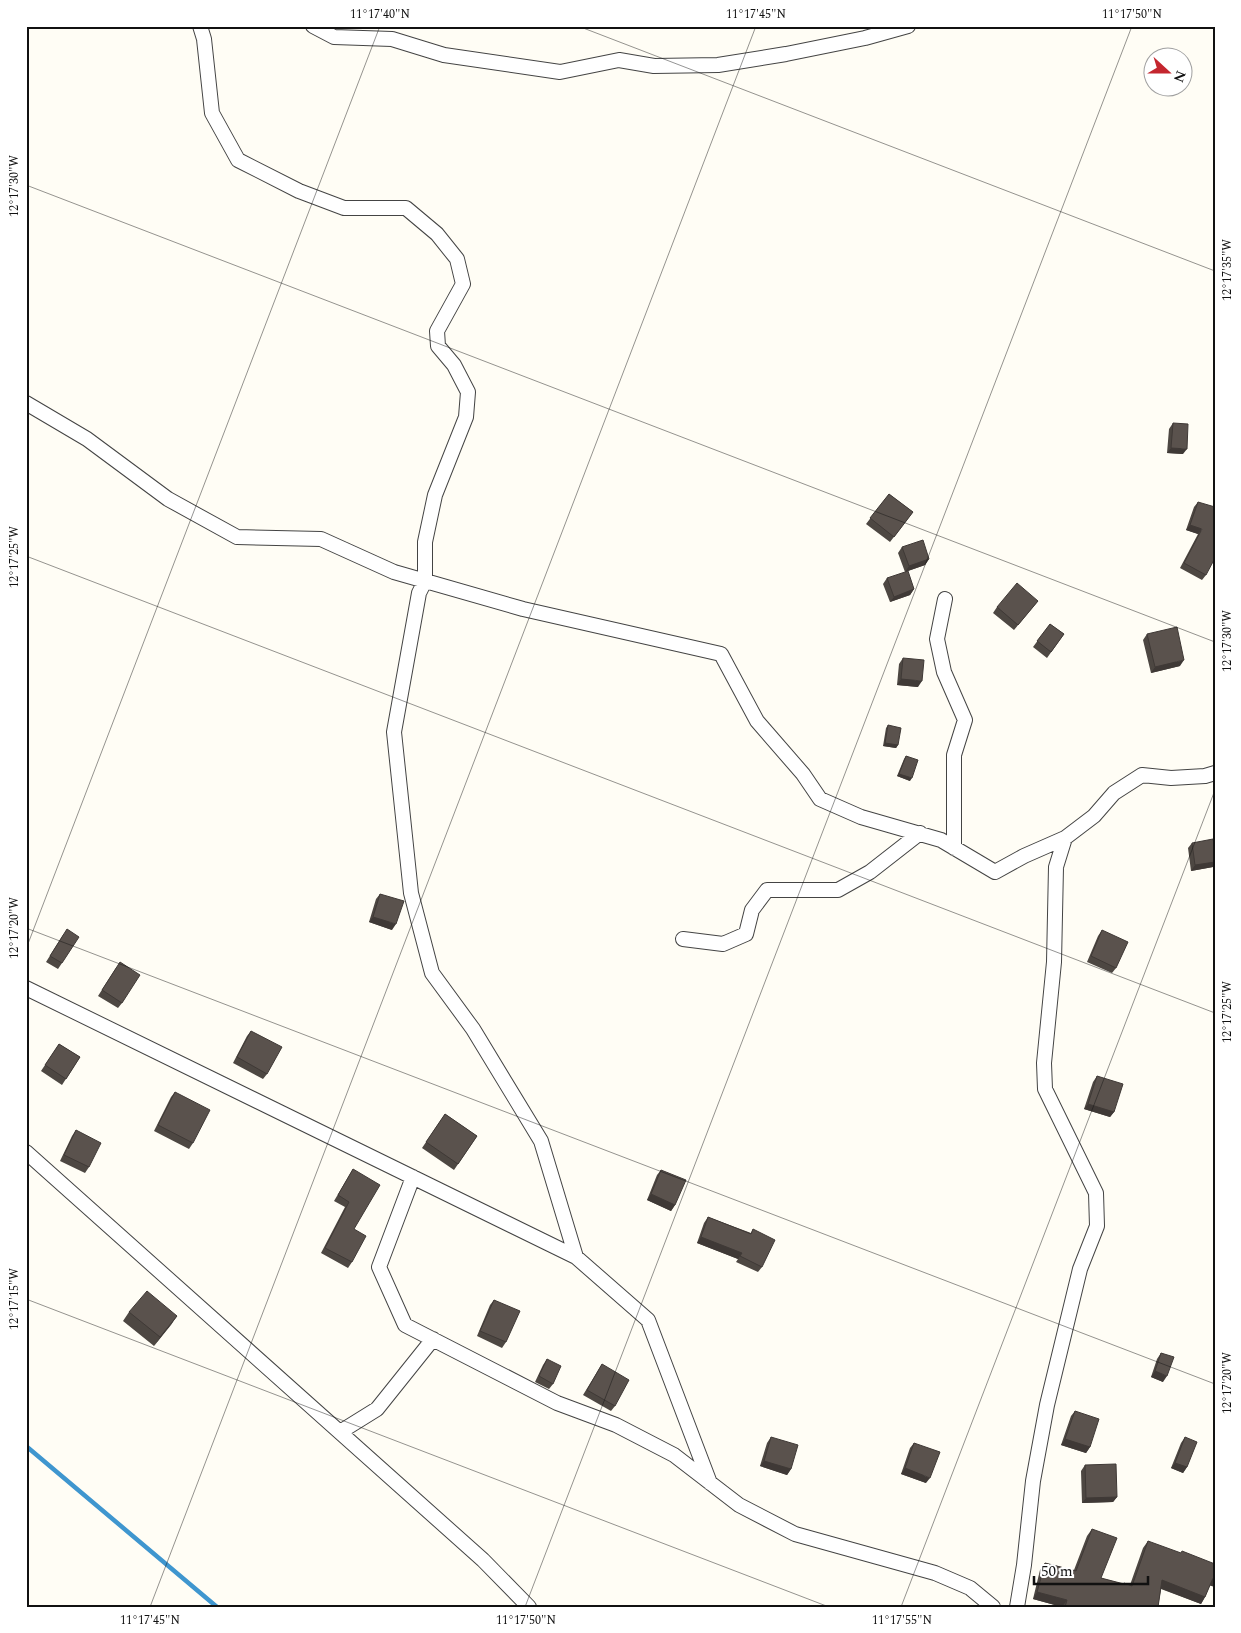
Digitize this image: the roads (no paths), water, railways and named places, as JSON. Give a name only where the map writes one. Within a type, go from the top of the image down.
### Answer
[{"type":"street","points":[[200,26],[204,39],[212,113],[238,160],[299,191],[344,208],[406,208],[437,234],[457,259],[463,284],[437,331],[438,346],[454,365],[468,392],[466,417],[435,495],[425,542],[425,580],[420,593],[394,732],[411,893],[432,973],[473,1029],[541,1141],[576,1257]]},
{"type":"street","points":[[313,26],[334,37],[392,39],[444,54],[560,72],[618,60],[654,66],[718,65],[865,38],[908,26]]},
{"type":"street","points":[[26,404],[87,439],[168,499],[238,537],[321,539],[394,572],[523,609],[721,654],[757,721],[803,774],[820,799],[861,817],[941,840],[995,872],[1024,856],[1065,838],[1094,816],[1114,793],[1142,775],[1171,778],[1205,776],[1215,773]]},
{"type":"street","points":[[945,598],[937,639],[944,672],[965,720],[954,756],[954,848]]},
{"type":"street","points":[[683,939],[723,944],[746,934],[752,910],[766,890],[838,890],[870,872],[920,834]]},
{"type":"street","points":[[1017,1607],[1024,1565],[1033,1481],[1047,1405],[1080,1269],[1097,1226],[1096,1193],[1045,1089],[1044,1063],[1054,962],[1056,867],[1065,838]]},
{"type":"street","points":[[26,988],[576,1257],[648,1320],[710,1483]]},
{"type":"street","points":[[26,1152],[483,1560],[529,1607]]},
{"type":"street","points":[[413,1177],[379,1267],[405,1325],[557,1403],[616,1425],[674,1455],[739,1505],[795,1534],[935,1573],[970,1588],[994,1607]]},
{"type":"street","points":[[340,1432],[377,1409],[433,1339]]},
{"type":"waterway","points":[[26,1446],[217,1607]]}]
